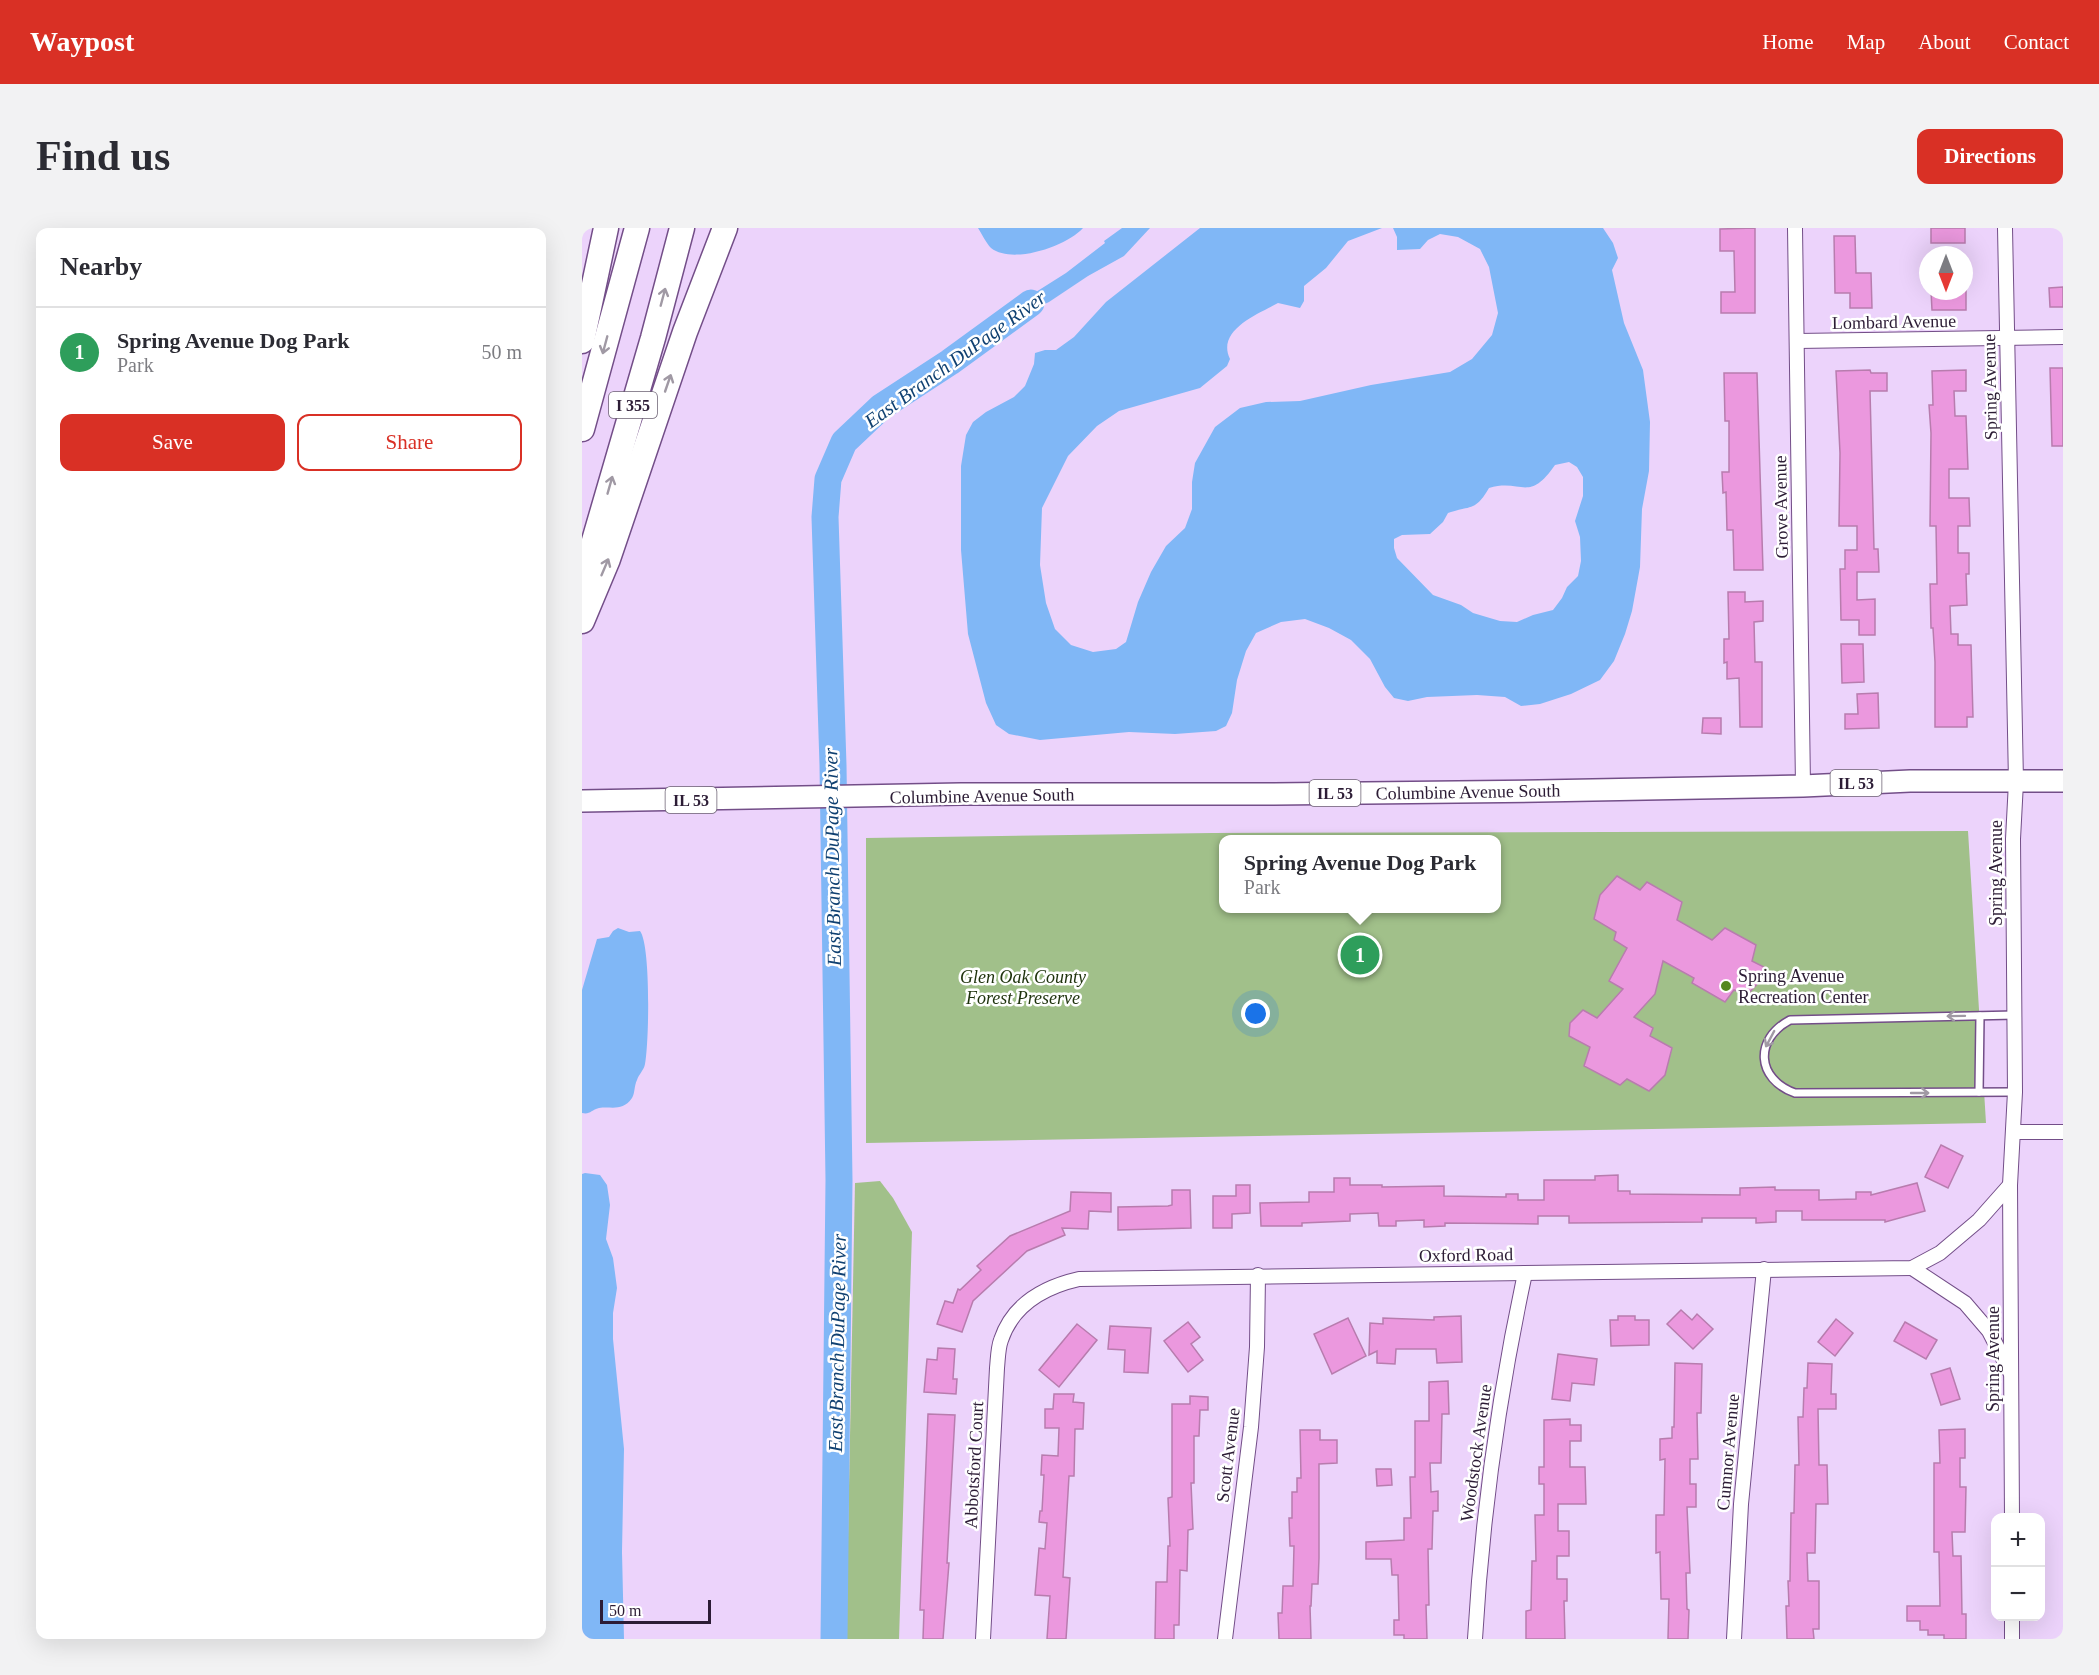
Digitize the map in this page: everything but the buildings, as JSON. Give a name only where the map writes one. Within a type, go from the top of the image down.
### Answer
[{"type":"highway","points":[[582,341],[606,228]]},
{"type":"highway","name":"I 355","points":[[582,429],[637,228]]},
{"type":"highway","name":"I 355","points":[[582,582],[682,228]]},
{"type":"highway","points":[[582,621],[608,559],[685,332],[725,228]]},
{"type":"main road","name":"Columbine Avenue South","points":[[582,801],[961,794],[1343,793],[1803,786],[1910,781],[2063,781]]},
{"type":"street","name":"Grove Avenue","points":[[1795,228],[1803,786]]},
{"type":"street","name":"Spring Avenue","points":[[2005,228],[2016,782],[2013,839],[2015,1092],[2010,1185],[2012,1513]]},
{"type":"street","name":"Lombard Avenue","points":[[1797,341],[2063,337]]},
{"type":"street","points":[[2013,1132],[2063,1132]]},
{"type":"street","name":"Oxford Road","points":[[1026,1301],[1060,1283],[1079,1279],[1912,1268],[1940,1253],[1979,1220],[2010,1185]]},
{"type":"street","points":[[1912,1268],[1965,1303],[1989,1331],[2012,1377]]},
{"type":"street","name":"Cumnor Avenue","points":[[1734,1639],[1740,1504],[1764,1269]]},
{"type":"street","name":"Woodstock Avenue","points":[[1475,1639],[1491,1460],[1510,1341],[1525,1273]]},
{"type":"street","name":"Scott Avenue","points":[[1225,1639],[1251,1427],[1257,1347],[1258,1275]]},
{"type":"street","name":"Abbotsford Court","points":[[983,1639],[1000,1342],[1007,1323],[1026,1301]]},
{"type":"street","points":[[2012,1621],[2012,1639]]},
{"type":"lane","points":[[1979,1092],[1980,1016]]},
{"type":"lane","points":[[2015,1016],[1790,1020],[1779,1026],[1771,1035],[1764,1058],[1773,1081],[1783,1089],[1794,1093],[2015,1092]]},
{"type":"green space","name":"Glen Oak County Forest Preserve","points":[[1968,831],[1986,1123],[866,1143],[866,838],[1212,833]]},
{"type":"green space","points":[[880,1181],[893,1198],[912,1232],[899,1639],[846,1639],[855,1183]]},
{"type":"water","points":[[978,228],[1083,228],[1053,247],[1012,255],[991,248]]},
{"type":"water","points":[[1122,228],[1150,228],[1124,256],[1049,302],[1000,325],[1028,297],[1066,273]]},
{"type":"water","points":[[1200,228],[1382,228],[1348,241],[1326,268],[1304,286],[1304,301],[1300,308],[1278,303],[1241,324],[1229,340],[1227,349],[1230,359],[1227,366],[1200,388],[1119,411],[1097,426],[1068,456],[1042,508],[1040,565],[1046,603],[1055,629],[1071,645],[1093,652],[1116,649],[1126,642],[1138,602],[1151,572],[1166,546],[1185,528],[1192,509],[1195,463],[1215,427],[1240,408],[1266,402],[1300,401],[1371,385],[1450,372],[1472,359],[1492,335],[1498,313],[1489,267],[1480,249],[1458,237],[1440,234],[1428,240],[1420,249],[1397,250],[1397,237],[1393,228],[1603,228],[1613,243],[1618,258],[1612,270],[1624,323],[1643,370],[1650,422],[1649,471],[1642,509],[1640,567],[1632,611],[1614,661],[1600,680],[1571,694],[1540,704],[1521,706],[1505,697],[1477,695],[1427,697],[1408,701],[1394,698],[1385,687],[1370,659],[1351,640],[1305,619],[1281,622],[1256,633],[1246,651],[1237,680],[1232,713],[1226,726],[1216,731],[1175,734],[1129,732],[1040,740],[1009,734],[996,725],[986,703],[968,634],[961,550],[961,466],[966,435],[973,422],[1014,397],[1025,386],[1034,364],[1035,353],[1056,350],[1074,337],[1106,302]],"holes":[[[1569,462],[1577,467],[1583,477],[1583,496],[1575,521],[1580,537],[1581,561],[1578,576],[1567,587],[1553,610],[1517,622],[1500,621],[1473,613],[1461,605],[1433,595],[1397,558],[1394,539],[1402,535],[1430,534],[1443,522],[1448,513],[1476,504],[1489,488],[1531,487],[1546,477],[1555,465]]]},
{"type":"water","points":[[618,928],[629,932],[640,931],[644,940],[648,995],[645,1064],[636,1082],[633,1096],[628,1102],[617,1108],[599,1108],[589,1113],[582,1113],[582,990],[597,939],[609,937]]},
{"type":"water","points":[[582,1174],[600,1175],[607,1185],[610,1205],[606,1239],[613,1258],[617,1288],[613,1313],[613,1339],[624,1449],[622,1552],[624,1639],[582,1639]]},
{"type":"waterway","name":"East Branch DuPage River","points":[[834,1639],[839,1180],[833,765],[825,517],[828,479],[844,442],[881,407],[950,362],[1031,303]]},
{"type":"place","name":"Spring Avenue Dog Park","points":[[1360,955]]},
{"type":"place","name":"Spring Avenue Recreation Center","points":[[1726,986]]}]
